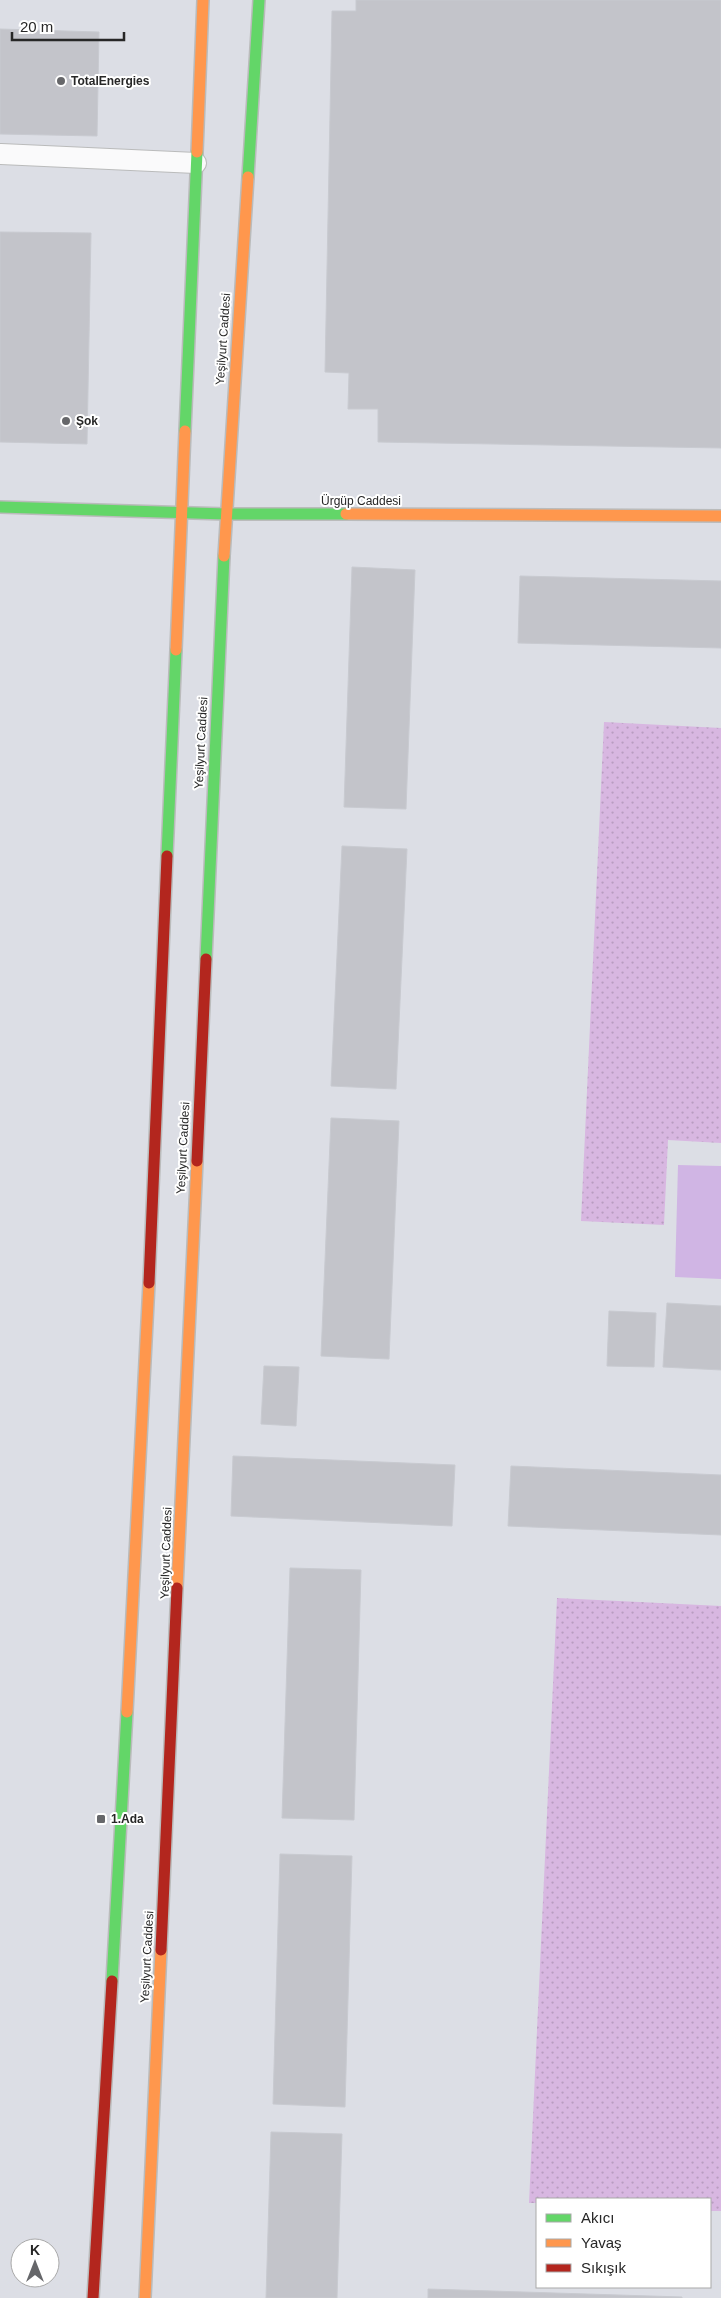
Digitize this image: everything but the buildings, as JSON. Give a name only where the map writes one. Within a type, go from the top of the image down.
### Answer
[{"type":"main road","points":[[93,2298],[141,1546],[148,1404],[203,0]]},
{"type":"main road","name":"Yeşilyurt Caddesi","points":[[146,2298],[180,1549],[181,1404],[226,514],[259,0]]},
{"type":"main road","name":"Ürgüp Caddesi","points":[[0,507],[226,514],[721,516]]},
{"type":"main road","points":[[163,1547],[180,1549]]},
{"type":"lane","points":[[1,154],[196,163]]},
{"type":"shaded area","points":[[604,722],[721,728],[721,1143],[668,1140],[664,1225],[581,1221]]},
{"type":"shaded area","points":[[678,1165],[721,1166],[721,1279],[675,1277]]},
{"type":"shaded area","points":[[557,1598],[721,1606],[721,2211],[711,2211],[711,2198],[536,2198],[536,2203],[529,2203]]},
{"type":"traffic: fast","points":[[248,177],[259,0]]},
{"type":"traffic: fast","points":[[185,431],[197,152]]},
{"type":"traffic: fast","points":[[0,507],[226,514],[346,514]]},
{"type":"traffic: fast","points":[[206,959],[224,556]]},
{"type":"traffic: fast","points":[[167,856],[176,650]]},
{"type":"traffic: fast","points":[[112,1981],[127,1712]]},
{"type":"traffic: slow","points":[[197,152],[203,0]]},
{"type":"traffic: slow","points":[[224,556],[248,177]]},
{"type":"traffic: slow","points":[[176,650],[185,431]]},
{"type":"traffic: slow","points":[[346,514],[721,516]]},
{"type":"traffic: slow","points":[[177,1588],[197,1161]]},
{"type":"traffic: slow","points":[[127,1712],[149,1283]]},
{"type":"traffic: slow","points":[[145,2298],[161,1950]]},
{"type":"traffic: jam","points":[[149,1283],[167,856]]},
{"type":"traffic: jam","points":[[197,1161],[206,959]]},
{"type":"traffic: jam","points":[[161,1950],[177,1588]]},
{"type":"traffic: jam","points":[[93,2298],[112,1981]]},
{"type":"place","name":"TotalEnergies","points":[[61,81]]},
{"type":"place","name":"Şok","points":[[66,421]]},
{"type":"place","name":"1.Ada","points":[[101,1819]]}]
